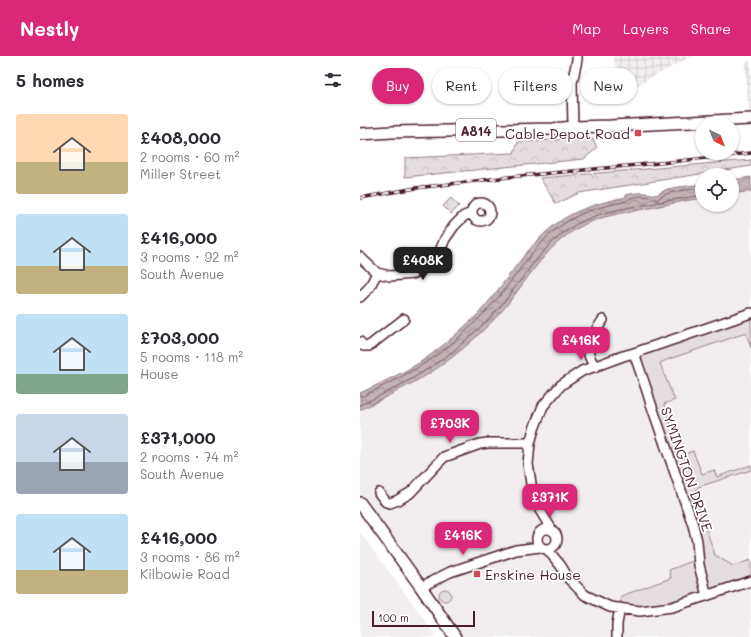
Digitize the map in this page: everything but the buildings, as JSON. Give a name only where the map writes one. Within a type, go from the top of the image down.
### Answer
[{"type":"main road","name":"A814","points":[[360,134],[553,129],[751,120]]},
{"type":"main road","points":[[360,503],[455,637]]},
{"type":"street","points":[[573,127],[572,83],[578,60],[577,56]]},
{"type":"street","points":[[360,257],[376,273],[390,276],[413,274],[425,268],[439,253],[445,239],[454,226],[464,216],[472,213]]},
{"type":"street","points":[[360,297],[369,288],[376,273]]},
{"type":"street","points":[[561,566],[556,542],[557,535],[552,530],[538,507],[532,490],[528,464],[530,443],[543,406],[561,385],[582,371],[751,313]]},
{"type":"street","points":[[361,346],[369,346],[404,320]]},
{"type":"street","points":[[595,367],[589,354],[589,347],[591,339],[603,320]]},
{"type":"street","name":"SYMINGTON DRIVE","points":[[634,353],[693,525],[697,541],[699,565],[707,596]]},
{"type":"street","points":[[379,493],[386,502],[390,503],[398,500],[410,493],[444,457],[480,444],[530,443]]},
{"type":"street","points":[[538,507],[538,544],[561,566],[568,578],[585,595],[610,607],[640,611],[672,607],[751,581]]},
{"type":"street","points":[[516,550],[546,528],[552,530]]},
{"type":"street","points":[[421,587],[450,572],[516,550],[553,547],[556,542]]},
{"type":"street","points":[[617,637],[617,624],[620,608]]},
{"type":"shaded area","points":[[613,56],[693,56],[637,85],[637,68],[616,68]]},
{"type":"shaded area","points":[[751,61],[751,111],[749,111],[745,63]]},
{"type":"shaded area","points":[[751,191],[751,637],[460,637],[360,503],[360,410],[425,376],[460,351],[500,312],[533,270],[556,244],[579,227],[587,223],[622,213],[695,199],[695,212],[739,212],[739,193]]},
{"type":"shaded area","points":[[360,532],[437,637],[360,637]]},
{"type":"green space","points":[[593,139],[597,148],[584,159],[405,177],[405,158],[514,153],[518,142]]},
{"type":"green space","points":[[751,160],[751,166],[738,168],[695,168],[695,175],[579,193],[556,204],[540,178]]},
{"type":"green space","points":[[451,198],[459,206],[451,214],[443,206]]},
{"type":"green space","points":[[751,313],[751,348],[746,333],[660,363],[675,400],[664,404],[682,455],[693,451],[702,474],[714,470],[717,477],[751,465],[751,470],[698,487],[694,494],[715,555],[733,566],[751,560],[751,581],[672,607],[620,608],[621,596],[671,578],[669,570],[698,559],[697,541],[634,353]]},
{"type":"green space","points":[[447,589],[450,590],[450,600],[443,601],[440,600],[439,593],[440,590]]},
{"type":"water","points":[[751,177],[751,191],[739,193],[739,179]]},
{"type":"water","points":[[695,185],[695,199],[602,218],[578,228],[555,245],[545,255],[501,312],[465,347],[425,376],[360,410],[360,393],[415,365],[450,340],[487,304],[538,240],[563,219],[585,208],[626,197],[626,195],[634,193],[648,193],[656,195],[667,189]]},
{"type":"railway","points":[[360,198],[416,188],[509,177],[751,153]]},
{"type":"place","name":"Cable Depot Road","points":[[638,133]]},
{"type":"place","name":"Erskine House","points":[[477,574]]}]
